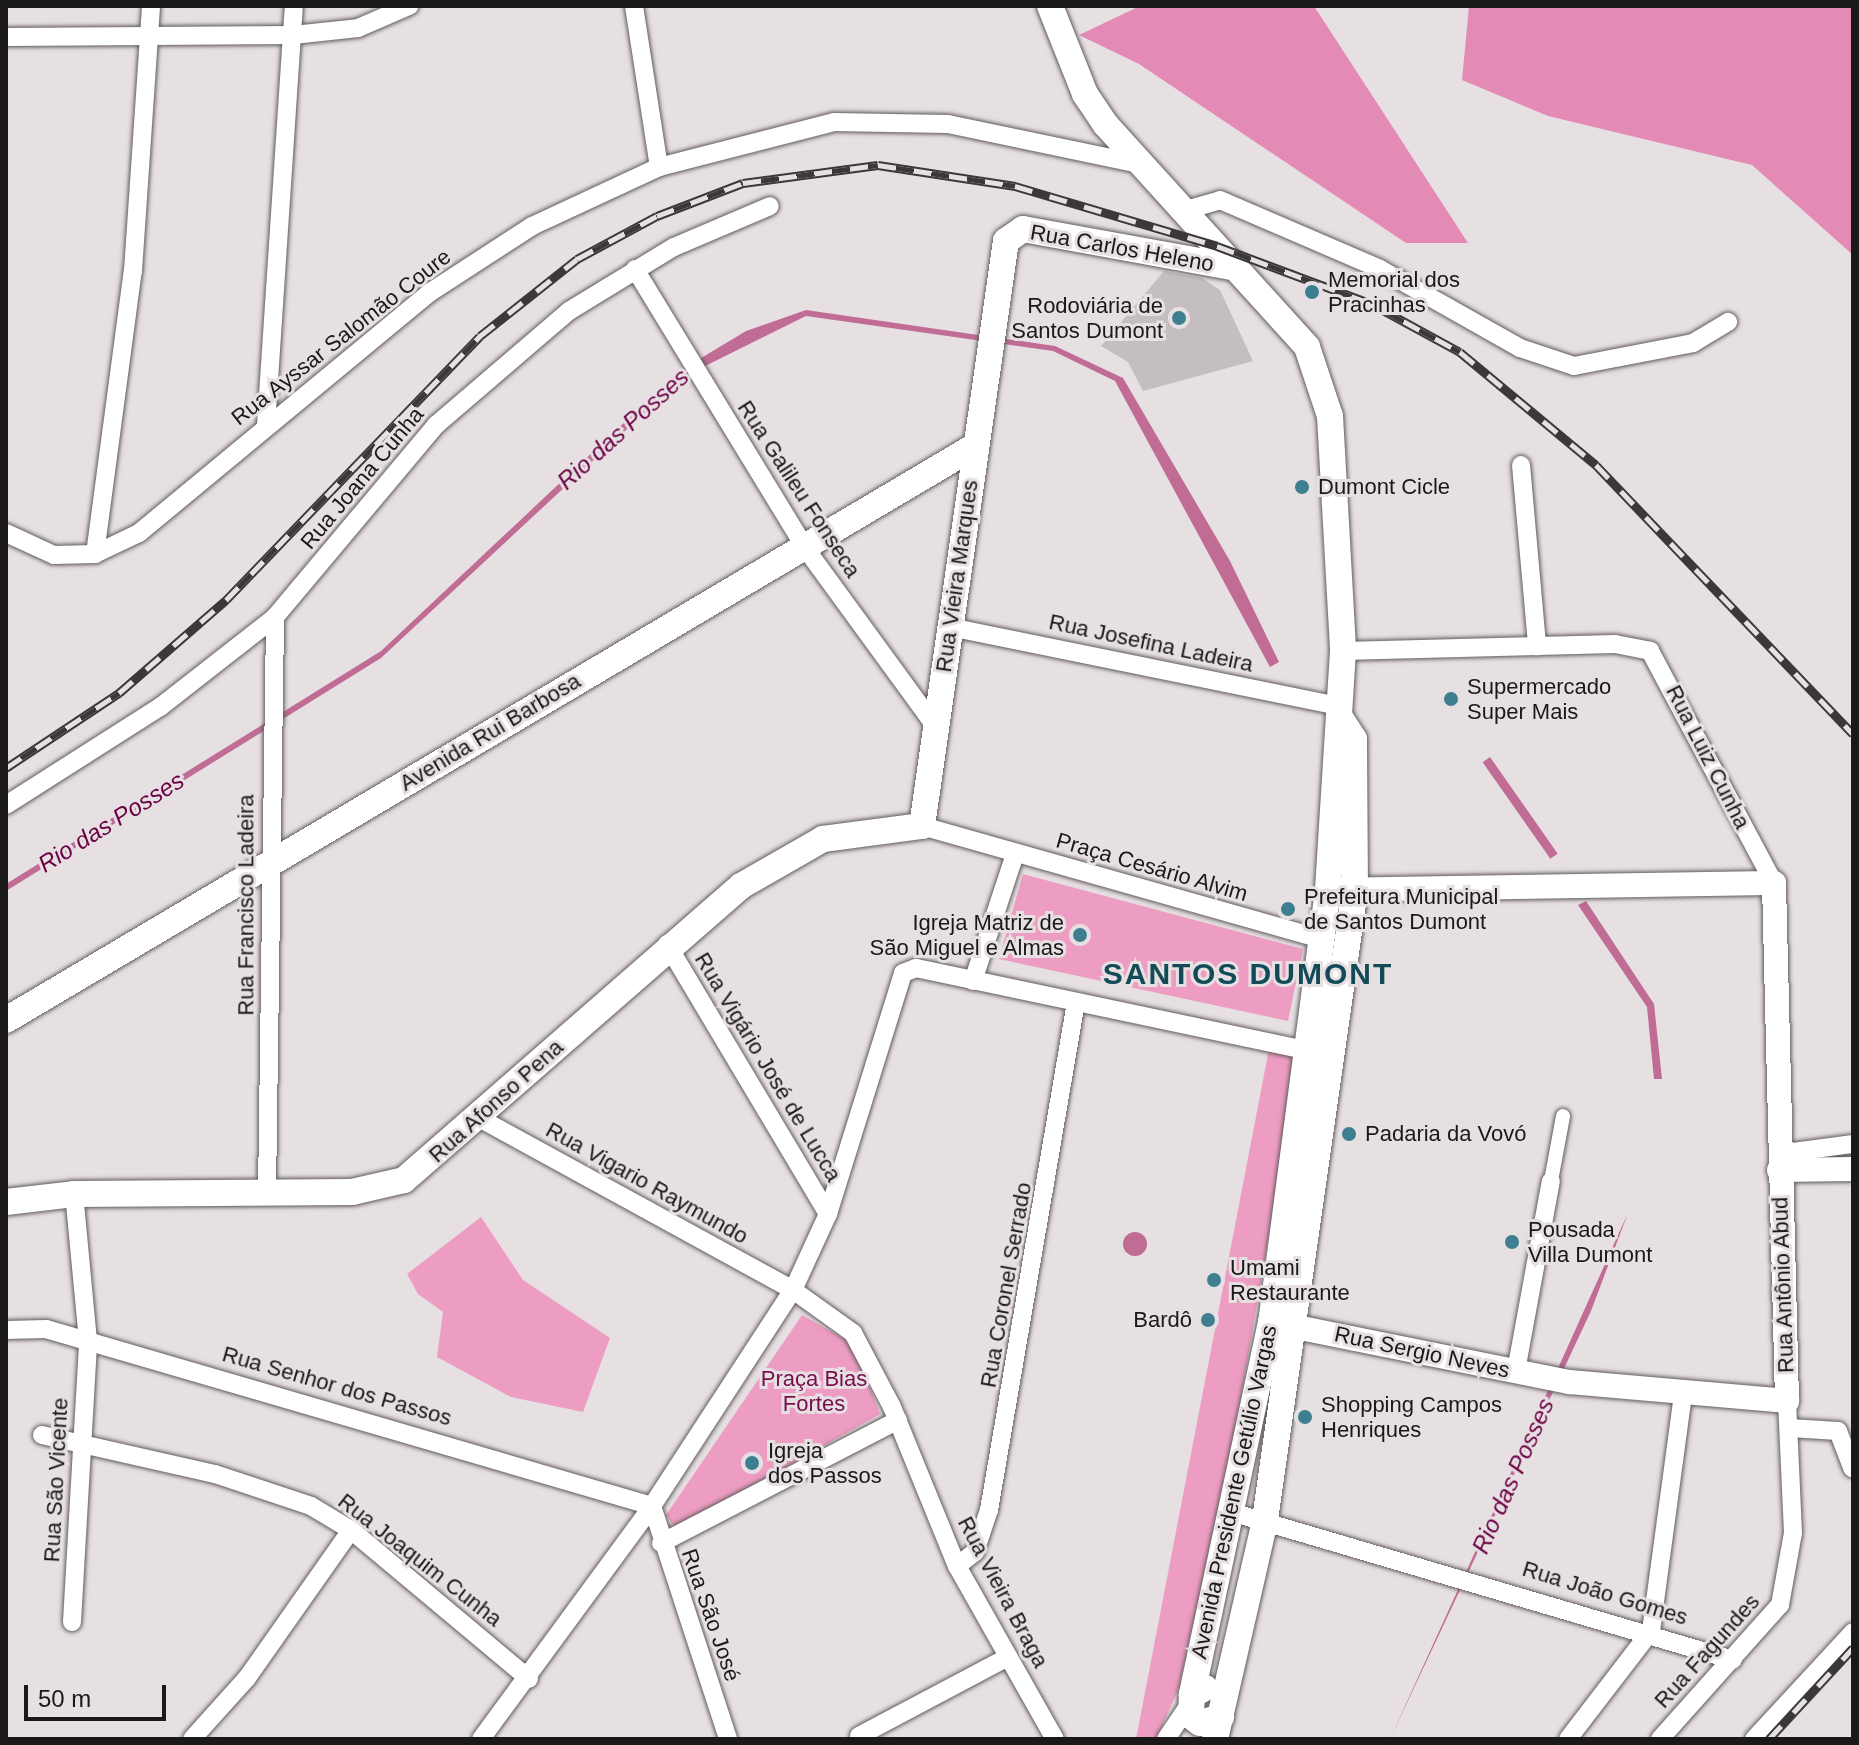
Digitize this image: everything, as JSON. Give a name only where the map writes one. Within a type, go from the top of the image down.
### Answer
[{"type":"main road","name":"Avenida Presidente Getúlio Vargas","points":[[1050,6],[1085,94],[1233,267],[1307,347],[1325,386],[1343,651],[1342,713],[1332,741],[1328,890],[1285,1217],[1231,1512],[1188,1714]]},
{"type":"main road","name":"Rua Carlos Heleno","points":[[991,337],[1006,241],[1023,229],[1233,267]]},
{"type":"main road","name":"Rua Vieira Marques","points":[[922,826],[991,337]]},
{"type":"main road","name":"Avenida Rui Barbosa","points":[[6,1020],[806,549],[975,446]]},
{"type":"main road","name":"Avenida Presidente Getúlio Vargas","points":[[1221,1721],[1265,1520],[1296,1327],[1355,890],[1354,739],[1342,713]]},
{"type":"main road","name":"Rua Afonso Pena","points":[[6,1202],[74,1194],[352,1192],[404,1180],[479,1118],[667,944],[741,886],[823,839],[922,826]]},
{"type":"main road","points":[[1322,939],[1334,952],[1334,1056]]},
{"type":"main road","points":[[1285,1217],[1284,1301],[1296,1327]]},
{"type":"main road","points":[[1188,1714],[1213,1689],[1221,1721]]},
{"type":"street","points":[[95,554],[133,271],[151,6]]},
{"type":"street","points":[[266,425],[294,6]]},
{"type":"street","points":[[6,37],[293,35],[358,28],[409,6]]},
{"type":"street","points":[[634,6],[659,167]]},
{"type":"street","name":"Rua Ayssar Salomão Coure","points":[[6,533],[54,555],[95,554],[139,533],[429,293],[532,226],[659,167],[834,122],[948,124],[1144,165]]},
{"type":"street","points":[[1186,210],[1220,200],[1380,269],[1551,362],[1617,362],[1693,343],[1728,322]]},
{"type":"street","name":"Rua Joana Cunha","points":[[6,805],[160,707],[275,617],[436,425],[544,330],[635,269],[770,206]]},
{"type":"street","name":"Rua Galileu Fonseca","points":[[635,269],[703,385],[806,549],[936,727]]},
{"type":"street","points":[[1521,465],[1537,646]]},
{"type":"street","name":"Rua Francisco Ladeira","points":[[267,1193],[270,725],[275,617]]},
{"type":"street","name":"Rua Josefina Ladeira","points":[[950,627],[1342,713]]},
{"type":"street","name":"Rua Luiz Cunha","points":[[1343,651],[1537,646],[1650,651],[1774,883],[1778,1162]]},
{"type":"street","name":"Praça Cesário Alvim","points":[[922,826],[1322,939]]},
{"type":"street","points":[[973,981],[1015,854]]},
{"type":"street","points":[[1328,890],[1774,883]]},
{"type":"street","name":"Rua Vigário José de Lucca","points":[[667,944],[828,1214]]},
{"type":"street","points":[[481,1739],[529,1679],[652,1506],[793,1290],[828,1214],[898,980],[916,968],[1334,1056]]},
{"type":"street","name":"Rua Coronel Serrado","points":[[957,1566],[982,1539],[992,1495],[1076,1002]]},
{"type":"street","points":[[1516,1371],[1563,1116]]},
{"type":"street","name":"Rua Vigario Raymundo","points":[[479,1118],[793,1290]]},
{"type":"street","points":[[1778,1162],[1853,1144]]},
{"type":"street","points":[[1778,1162],[1853,1169]]},
{"type":"street","name":"Rua Antônio Abud","points":[[1778,1162],[1787,1401]]},
{"type":"street","name":"Rua São Vicente","points":[[72,1622],[88,1341],[74,1194]]},
{"type":"street","points":[[661,1543],[898,1420],[853,1333],[793,1290]]},
{"type":"street","name":"Rua Sergio Neves","points":[[1296,1327],[1551,1378],[1683,1394],[1787,1401]]},
{"type":"street","name":"Rua Senhor dos Passos","points":[[6,1330],[46,1329],[652,1506]]},
{"type":"street","points":[[1568,1739],[1651,1631],[1683,1394]]},
{"type":"street","name":"Rua Fagundes","points":[[1660,1739],[1780,1605],[1790,1577],[1790,1428],[1787,1401]]},
{"type":"street","name":"Rua Vieira Braga","points":[[898,1420],[957,1566],[1055,1739]]},
{"type":"street","points":[[1790,1428],[1838,1431],[1852,1468]]},
{"type":"street","name":"Rua Joaquim Cunha","points":[[42,1435],[265,1488],[351,1530],[529,1679]]},
{"type":"street","name":"Rua São José","points":[[652,1506],[661,1543],[728,1739]]},
{"type":"street","name":"Rua João Gomes","points":[[1231,1512],[1443,1569],[1651,1631],[1733,1660]]},
{"type":"street","points":[[192,1739],[247,1678],[351,1530]]},
{"type":"street","points":[[1754,1739],[1853,1632]]},
{"type":"street","points":[[859,1736],[1008,1657]]},
{"type":"street","points":[[1166,1739],[1188,1714]]},
{"type":"green space","points":[[1023,874],[1303,949],[1288,1021],[999,959]]},
{"type":"green space","points":[[1269,1049],[1300,1057],[1233,1442],[1179,1688],[1156,1739],[1136,1739]]},
{"type":"green space","points":[[481,1217],[523,1280],[610,1338],[583,1412],[511,1397],[437,1357],[443,1312],[418,1294],[407,1274]]},
{"type":"green space","name":"Praça Bias Fortes","points":[[802,1315],[853,1344],[880,1414],[676,1529],[666,1515]]},
{"type":"shaded area","points":[[1140,6],[1314,6],[1468,243],[1406,243],[1139,64],[1079,35]]},
{"type":"shaded area","points":[[1469,6],[1853,6],[1853,255],[1752,165],[1548,116],[1462,80]]},
{"type":"water","name":"Rio das Posses","points":[[806,310],[1055,346],[1123,378],[1230,561],[1279,662],[1270,667],[1115,381],[1053,351],[806,316],[683,377],[381,658],[6,891],[6,884],[381,651],[678,372],[746,331]]},
{"type":"water","points":[[1490,757],[1558,854],[1550,859],[1483,762]]},
{"type":"water","points":[[1586,901],[1654,1004],[1662,1079],[1654,1079],[1647,1007],[1578,905]]},
{"type":"water","name":"Rio das Posses","points":[[1628,1213],[1591,1311],[1390,1739],[1466,1572]]},
{"type":"water","points":[[1135,1232],[1144,1235],[1147,1244],[1144,1253],[1135,1256],[1126,1253],[1123,1244],[1126,1235]]},
{"type":"building","name":"Rodoviária de Santos Dumont","points":[[1164,271],[1202,278],[1220,290],[1253,361],[1143,391],[1128,362],[1101,346]]},
{"type":"railway","points":[[6,768],[119,693],[226,600],[480,336],[577,259],[657,216],[743,183],[878,165],[1015,186],[1217,246],[1372,304],[1460,352],[1596,465],[1853,734]]},
{"type":"railway","points":[[1769,1739],[1853,1648]]},
{"type":"place","name":"Memorial dos Pracinhas","points":[[1312,292]]},
{"type":"place","name":"Rodoviária de Santos Dumont","points":[[1179,318]]},
{"type":"place","name":"Dumont Cicle","points":[[1302,487]]},
{"type":"place","name":"Supermercado Super Mais","points":[[1451,699]]},
{"type":"place","name":"Prefeitura Municipal de Santos Dumont","points":[[1288,909]]},
{"type":"place","name":"Igreja Matriz de São Miguel e Almas","points":[[1080,935]]},
{"type":"place","name":"Padaria da Vovó","points":[[1349,1134]]},
{"type":"place","name":"Pousada Villa Dumont","points":[[1512,1242]]},
{"type":"place","name":"Umami Restaurante","points":[[1214,1280]]},
{"type":"place","name":"Bardô","points":[[1208,1320]]},
{"type":"place","name":"Shopping Campos Henriques","points":[[1305,1417]]},
{"type":"place","name":"Igreja dos Passos","points":[[752,1463]]},
{"type":"district","name":"SANTOS DUMONT","points":[[1248,974]]}]
